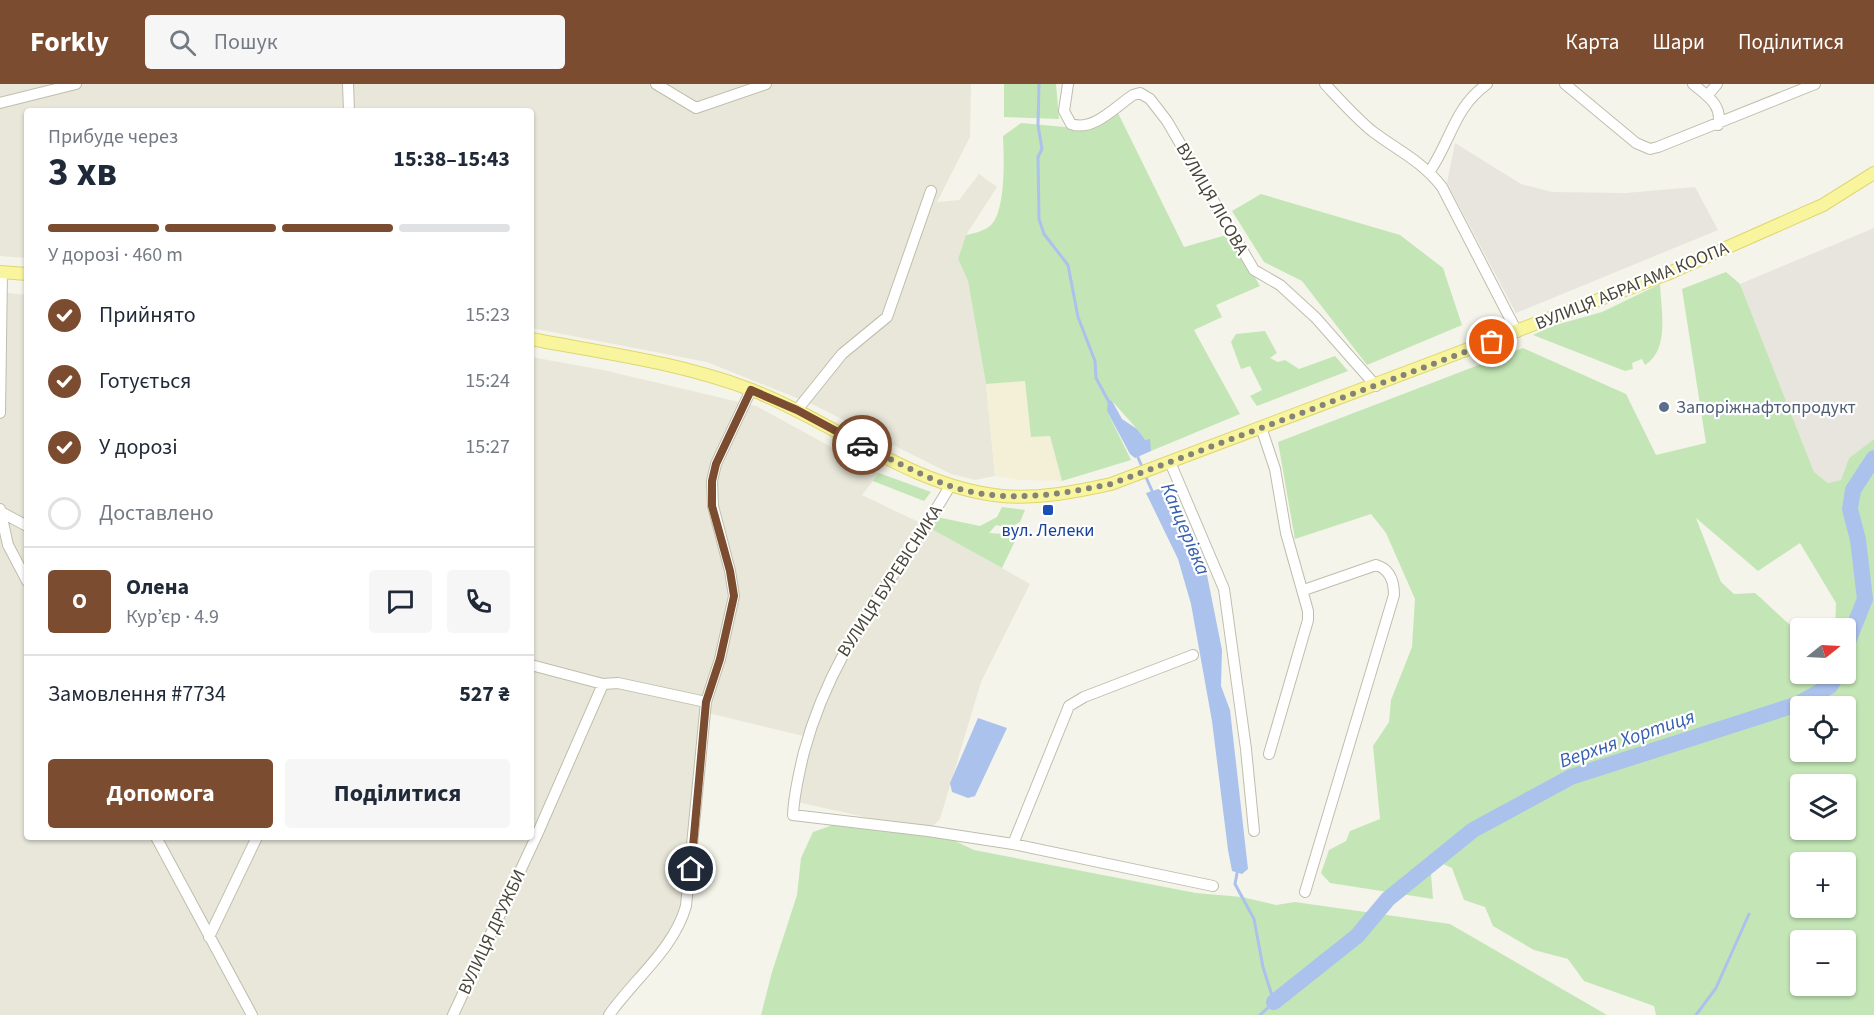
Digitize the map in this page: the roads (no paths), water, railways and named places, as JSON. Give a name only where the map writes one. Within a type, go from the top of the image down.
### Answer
[{"type":"main road","name":"ВУЛИЦЯ АБРАГАМА КООПА","points":[[534,340],[632,358],[751,390],[797,410],[848,438],[950,486],[1006,496],[1054,495],[1111,484],[1376,386],[1667,274],[1823,205],[1874,173]]},
{"type":"main road","points":[[1,272],[24,274]]},
{"type":"street","points":[[0,103],[76,84]]},
{"type":"street","points":[[348,84],[349,108]]},
{"type":"street","points":[[656,84],[696,108],[766,84]]},
{"type":"street","name":"ВУЛИЦЯ ЛІСОВА","points":[[1068,84],[1064,111],[1071,124],[1080,127],[1095,121],[1133,95],[1140,93],[1150,99],[1167,121],[1254,270],[1280,285],[1301,304],[1376,386]]},
{"type":"street","points":[[1325,84],[1374,132],[1430,171],[1442,187],[1517,332]]},
{"type":"street","points":[[1430,171],[1441,155],[1461,108],[1487,84]]},
{"type":"street","points":[[1565,84],[1636,143],[1650,149],[1718,125],[1815,84]]},
{"type":"street","points":[[1693,84],[1717,105],[1720,118],[1718,125]]},
{"type":"street","points":[[1707,96],[1717,84]]},
{"type":"street","points":[[797,410],[842,354],[887,317],[931,191]]},
{"type":"street","points":[[0,413],[1,272]]},
{"type":"street","points":[[609,1015],[656,959],[683,916],[689,886],[706,702],[720,659],[734,596],[730,571],[712,506],[712,481],[716,464],[751,390]]},
{"type":"street","points":[[1261,428],[1275,469],[1289,546],[1304,590],[1308,620],[1269,754]]},
{"type":"street","points":[[1170,462],[1224,589],[1254,831]]},
{"type":"street","name":"ВУЛИЦЯ БУРЕВІСНИКА","points":[[950,486],[862,618],[831,674],[810,733],[794,795],[793,815],[1013,844]]},
{"type":"street","points":[[0,510],[24,524]]},
{"type":"street","points":[[0,510],[8,545],[24,576]]},
{"type":"street","points":[[1304,590],[1376,565],[1385,569],[1392,579],[1394,595],[1305,892]]},
{"type":"street","points":[[1193,655],[1093,693],[1069,706],[1013,844],[1213,886]]},
{"type":"street","points":[[534,666],[603,684],[618,683],[706,702]]},
{"type":"street","name":"ВУЛИЦЯ ДРУЖБИ","points":[[453,1015],[536,837],[603,684]]},
{"type":"street","points":[[158,840],[252,1015]]},
{"type":"street","points":[[209,937],[256,840]]},
{"type":"water","points":[[1108,400],[1112,401],[1122,419],[1137,429],[1145,440],[1150,439],[1151,451],[1135,458],[1130,454],[1107,411]]},
{"type":"water","points":[[1165,487],[1173,512],[1199,555],[1207,575],[1222,650],[1221,686],[1230,710],[1248,869],[1242,874],[1232,871],[1228,850],[1212,721],[1191,604],[1178,559],[1146,493]]},
{"type":"water","points":[[978,718],[1007,728],[975,796],[968,798],[952,792],[950,783]]},
{"type":"waterway","name":"Канцерівка","points":[[1039,84],[1038,125],[1042,149],[1038,157],[1039,219],[1044,234],[1068,265],[1078,317],[1095,361],[1096,378],[1109,402]]},
{"type":"waterway","name":"Канцерівка","points":[[1137,455],[1143,469]]},
{"type":"waterway","name":"Верхня Хортиця","points":[[1856,622],[1865,599],[1858,540],[1850,509],[1853,490],[1874,458]]},
{"type":"waterway","name":"Канцерівка","points":[[1145,475],[1153,493]]},
{"type":"waterway","name":"Верхня Хортиця","points":[[1274,1002],[1357,936],[1388,899],[1473,830],[1571,777],[1798,704],[1831,684]]},
{"type":"waterway","name":"Канцерівка","points":[[1238,868],[1235,884],[1254,919],[1263,967],[1274,1002],[1260,1015]]},
{"type":"waterway","name":"Верхня Хортиця","points":[[1696,1015],[1716,988],[1749,914]]},
{"type":"place","name":"Запоріжнафтопродукт","points":[[1664,407]]},
{"type":"place","name":"вул. Лелеки","points":[[1048,510]]}]
